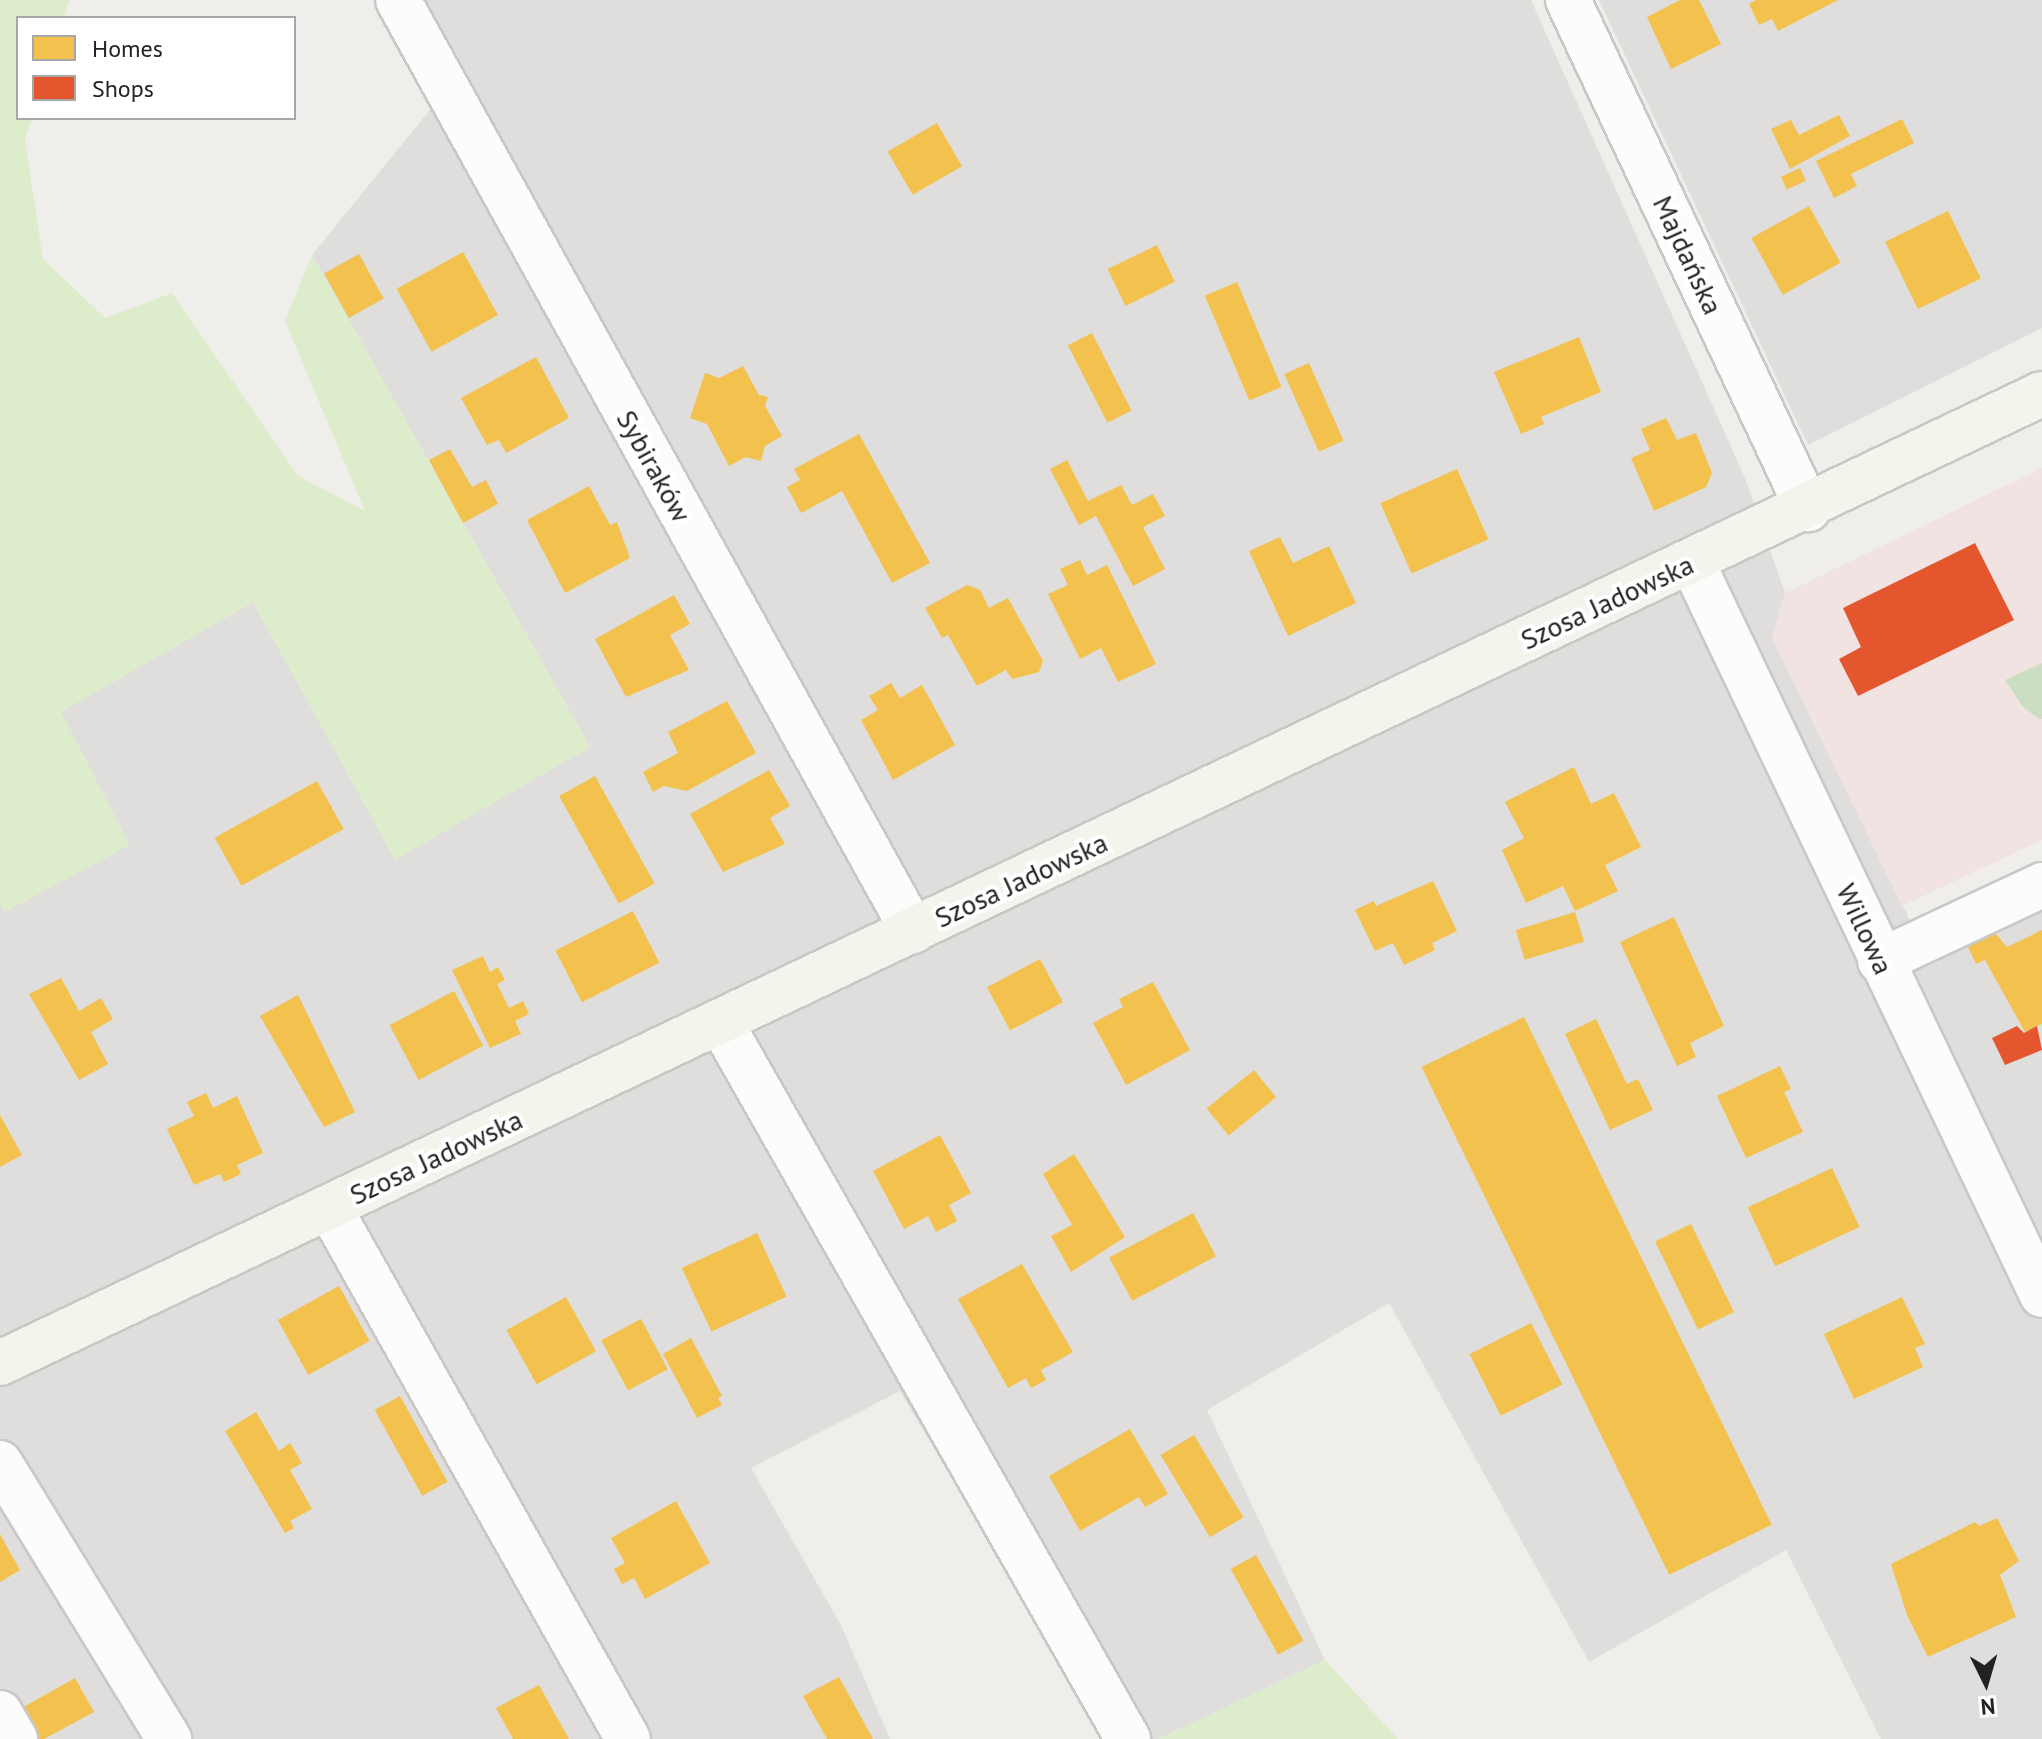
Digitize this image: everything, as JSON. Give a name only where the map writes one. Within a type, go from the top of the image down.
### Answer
[{"type":"main road","name":"Szosa Jadowska","points":[[0,1363],[1808,509],[2042,394]]},
{"type":"street","name":"Sybiraków","points":[[398,0],[913,931]]},
{"type":"street","name":"Majdańska","points":[[1568,0],[1808,509]]},
{"type":"street","name":"Willowa","points":[[1692,562],[2042,1295]]},
{"type":"street","points":[[1880,961],[2042,885]]},
{"type":"street","points":[[721,1023],[1128,1739]]},
{"type":"street","points":[[329,1207],[628,1739]]},
{"type":"street","points":[[0,1463],[169,1739]]},
{"type":"street","points":[[0,1713],[15,1739]]},
{"type":"shaded area","points":[[412,0],[1531,0],[1745,478],[1785,593],[1772,638],[1928,957],[2042,904],[2042,1739],[1881,1739],[1786,1550],[1589,1662],[1389,1303],[1207,1410],[1325,1660],[1159,1739],[1106,1739],[900,1391],[751,1468],[842,1627],[890,1739],[0,1739],[0,902],[6,911],[60,712],[253,602],[395,859],[590,747],[312,255],[455,79]]},
{"type":"shaded area","points":[[1599,0],[2042,0],[2042,328],[1808,445]]},
{"type":"shaded area","points":[[2042,468],[2042,663],[2006,681],[2042,719],[2042,840],[1902,906],[1772,638],[1785,593]]},
{"type":"green space","points":[[0,0],[69,0],[65,16],[16,16],[16,120],[31,120],[25,139],[43,259],[105,318],[172,293],[298,476],[365,511],[285,321],[312,255],[590,747],[395,860],[253,602],[61,712],[130,845],[5,912],[0,902]]},
{"type":"green space","points":[[2042,663],[2042,719],[2039,719],[2023,707],[2005,680]]},
{"type":"green space","points":[[1325,1660],[1398,1739],[1159,1739]]},
{"type":"building: Homes","points":[[1680,0],[1699,0],[1721,44],[1671,69],[1647,17]]},
{"type":"building: Homes","points":[[1756,0],[1838,0],[1778,31],[1772,19],[1759,25],[1749,4]]},
{"type":"building: Homes","points":[[1839,115],[1850,136],[1790,169],[1771,129],[1791,120],[1799,135]]},
{"type":"building: Homes","points":[[1902,119],[1914,143],[1851,174],[1857,186],[1834,198],[1816,161]]},
{"type":"building: Homes","points":[[937,123],[962,166],[913,195],[888,152]]},
{"type":"building: Homes","points":[[1800,168],[1806,181],[1787,190],[1781,177]]},
{"type":"building: Homes","points":[[1809,206],[1841,263],[1783,295],[1751,238]]},
{"type":"building: Homes","points":[[1948,211],[1981,278],[1918,309],[1885,242]]},
{"type":"building: Homes","points":[[1157,245],[1175,282],[1126,306],[1108,269]]},
{"type":"building: Homes","points":[[463,252],[498,315],[431,352],[397,289]]},
{"type":"building: Homes","points":[[359,254],[384,299],[349,318],[324,273]]},
{"type":"building: Homes","points":[[1237,282],[1282,387],[1249,401],[1205,296]]},
{"type":"building: Homes","points":[[1092,333],[1131,411],[1107,423],[1068,345]]},
{"type":"building: Homes","points":[[1579,337],[1601,392],[1541,417],[1544,424],[1521,434],[1494,372]]},
{"type":"building: Homes","points":[[536,357],[569,418],[506,453],[499,440],[487,445],[461,398]]},
{"type":"building: Homes","points":[[1309,363],[1344,441],[1319,452],[1284,374]]},
{"type":"building: Homes","points":[[743,366],[759,395],[768,397],[765,406],[782,436],[765,446],[761,461],[746,457],[729,466],[707,424],[690,418],[705,373],[719,378]]},
{"type":"building: Homes","points":[[1666,418],[1677,440],[1696,433],[1712,473],[1706,487],[1654,511],[1631,458],[1650,450],[1641,429]]},
{"type":"building: Homes","points":[[859,434],[930,563],[892,583],[842,491],[801,513],[787,487],[800,480],[794,469]]},
{"type":"building: Homes","points":[[450,449],[472,487],[486,480],[498,504],[463,523],[429,460]]},
{"type":"building: Homes","points":[[1067,460],[1088,501],[1121,485],[1132,505],[1153,494],[1165,516],[1143,527],[1165,569],[1133,586],[1096,516],[1079,525],[1050,469]]},
{"type":"building: Homes","points":[[1457,469],[1488,539],[1412,574],[1380,503]]},
{"type":"building: Homes","points":[[589,486],[610,525],[617,522],[630,558],[565,593],[527,520]]},
{"type":"building: Homes","points":[[1280,537],[1293,563],[1329,546],[1356,603],[1288,636],[1249,551]]},
{"type":"building: Homes","points":[[1080,560],[1087,575],[1107,565],[1156,664],[1118,682],[1101,648],[1080,659],[1048,594],[1068,585],[1060,569]]},
{"type":"building: Homes","points":[[967,585],[980,590],[989,608],[1008,598],[1043,661],[1039,672],[1012,679],[1006,670],[977,686],[948,635],[942,638],[925,608]]},
{"type":"building: Homes","points":[[674,595],[690,624],[670,635],[689,670],[626,697],[595,639]]},
{"type":"building: Homes","points":[[891,683],[900,698],[922,685],[955,745],[893,780],[861,720],[878,710],[869,696]]},
{"type":"building: Homes","points":[[727,701],[756,753],[687,791],[664,786],[653,792],[643,772],[678,753],[668,732]]},
{"type":"building: Homes","points":[[1574,767],[1591,804],[1614,793],[1641,847],[1605,865],[1618,891],[1575,911],[1563,886],[1526,903],[1502,850],[1524,838],[1505,802]]},
{"type":"building: Homes","points":[[769,770],[790,806],[770,818],[785,844],[723,872],[690,814]]},
{"type":"building: Homes","points":[[595,776],[655,884],[619,903],[559,796]]},
{"type":"building: Homes","points":[[317,781],[344,829],[241,886],[215,838]]},
{"type":"building: Homes","points":[[1433,881],[1457,931],[1432,943],[1435,950],[1404,965],[1393,943],[1375,951],[1355,910],[1374,901],[1376,906]]},
{"type":"building: Homes","points":[[633,911],[659,963],[582,1002],[555,950]]},
{"type":"building: Homes","points":[[1575,912],[1584,942],[1525,960],[1516,930]]},
{"type":"building: Homes","points":[[1674,917],[1724,1026],[1690,1043],[1696,1057],[1677,1066],[1620,942]]},
{"type":"building: Homes","points":[[2042,930],[2042,1024],[2025,1032],[1985,960],[1976,964],[1968,947],[1995,933],[2007,947]]},
{"type":"building: Homes","points":[[483,956],[490,972],[498,967],[505,980],[497,984],[509,1008],[523,1001],[529,1014],[515,1021],[521,1034],[490,1048],[452,970]]},
{"type":"building: Homes","points":[[1040,959],[1063,1002],[1010,1030],[987,987]]},
{"type":"building: Homes","points":[[61,978],[79,1011],[101,998],[113,1019],[91,1032],[108,1064],[79,1080],[29,994]]},
{"type":"building: Homes","points":[[1153,982],[1190,1050],[1126,1085],[1093,1023],[1123,1007],[1119,999]]},
{"type":"building: Homes","points":[[454,991],[483,1046],[419,1080],[390,1025]]},
{"type":"building: Homes","points":[[298,995],[355,1112],[324,1127],[260,1016]]},
{"type":"building: Homes","points":[[1524,1017],[1772,1525],[1669,1575],[1422,1067]]},
{"type":"building: Homes","points":[[1596,1019],[1627,1084],[1638,1079],[1653,1110],[1610,1130],[1565,1034]]},
{"type":"building: Homes","points":[[1780,1066],[1791,1089],[1784,1092],[1803,1132],[1746,1158],[1717,1096]]},
{"type":"building: Homes","points":[[1254,1070],[1276,1097],[1229,1136],[1207,1108]]},
{"type":"building: Homes","points":[[206,1093],[213,1108],[237,1096],[263,1153],[237,1165],[241,1174],[224,1182],[220,1174],[194,1185],[167,1129],[194,1116],[187,1102]]},
{"type":"building: Homes","points":[[0,1115],[22,1155],[0,1167]]},
{"type":"building: Homes","points":[[940,1135],[971,1193],[949,1205],[957,1221],[936,1232],[928,1216],[904,1229],[873,1171]]},
{"type":"building: Homes","points":[[1074,1154],[1125,1237],[1071,1272],[1051,1236],[1072,1225],[1043,1174]]},
{"type":"building: Homes","points":[[1832,1168],[1859,1227],[1775,1266],[1748,1207]]},
{"type":"building: Homes","points":[[1193,1213],[1216,1256],[1132,1301],[1109,1258]]},
{"type":"building: Homes","points":[[1691,1224],[1734,1312],[1698,1330],[1655,1242]]},
{"type":"building: Homes","points":[[757,1233],[787,1296],[711,1332],[682,1268]]},
{"type":"building: Homes","points":[[1022,1264],[1073,1352],[1041,1370],[1046,1380],[1031,1388],[1026,1378],[1008,1388],[958,1299]]},
{"type":"building: Homes","points":[[339,1286],[370,1341],[308,1375],[278,1320]]},
{"type":"building: Homes","points":[[566,1297],[596,1351],[537,1384],[507,1330]]},
{"type":"building: Homes","points":[[1902,1297],[1925,1344],[1915,1348],[1923,1367],[1854,1399],[1824,1334]]},
{"type":"building: Homes","points":[[641,1319],[668,1369],[628,1390],[601,1340]]},
{"type":"building: Homes","points":[[1531,1323],[1562,1384],[1501,1416],[1470,1354]]},
{"type":"building: Homes","points":[[691,1338],[722,1396],[718,1398],[722,1405],[697,1418],[663,1354]]},
{"type":"building: Homes","points":[[400,1396],[448,1482],[422,1496],[375,1410]]},
{"type":"building: Homes","points":[[256,1412],[279,1451],[290,1443],[302,1463],[290,1470],[312,1509],[290,1521],[294,1528],[285,1533],[225,1431]]},
{"type":"building: Homes","points":[[1130,1429],[1168,1494],[1145,1507],[1139,1497],[1080,1531],[1049,1476]]},
{"type":"building: Homes","points":[[1194,1435],[1243,1517],[1210,1537],[1161,1455]]},
{"type":"building: Homes","points":[[676,1501],[710,1563],[645,1599],[634,1578],[622,1584],[614,1569],[625,1563],[611,1538]]},
{"type":"building: Homes","points":[[1997,1518],[2019,1561],[2000,1575],[2016,1617],[1928,1657],[1907,1615],[1891,1564],[1975,1522],[1979,1526]]},
{"type":"building: Homes","points":[[0,1534],[20,1570],[0,1582]]},
{"type":"building: Homes","points":[[1256,1555],[1304,1641],[1278,1655],[1231,1569]]},
{"type":"building: Homes","points":[[839,1677],[873,1739],[827,1739],[803,1696]]},
{"type":"building: Homes","points":[[75,1678],[94,1712],[44,1739],[34,1739],[18,1710]]},
{"type":"building: Homes","points":[[539,1685],[569,1739],[513,1739],[496,1708]]},
{"type":"building: Shops","points":[[1975,543],[2014,620],[1858,696],[1839,659],[1861,647],[1843,608]]},
{"type":"building: Shops","points":[[2017,1026],[2024,1033],[2037,1026],[2042,1050],[2005,1065],[1992,1038]]}]
